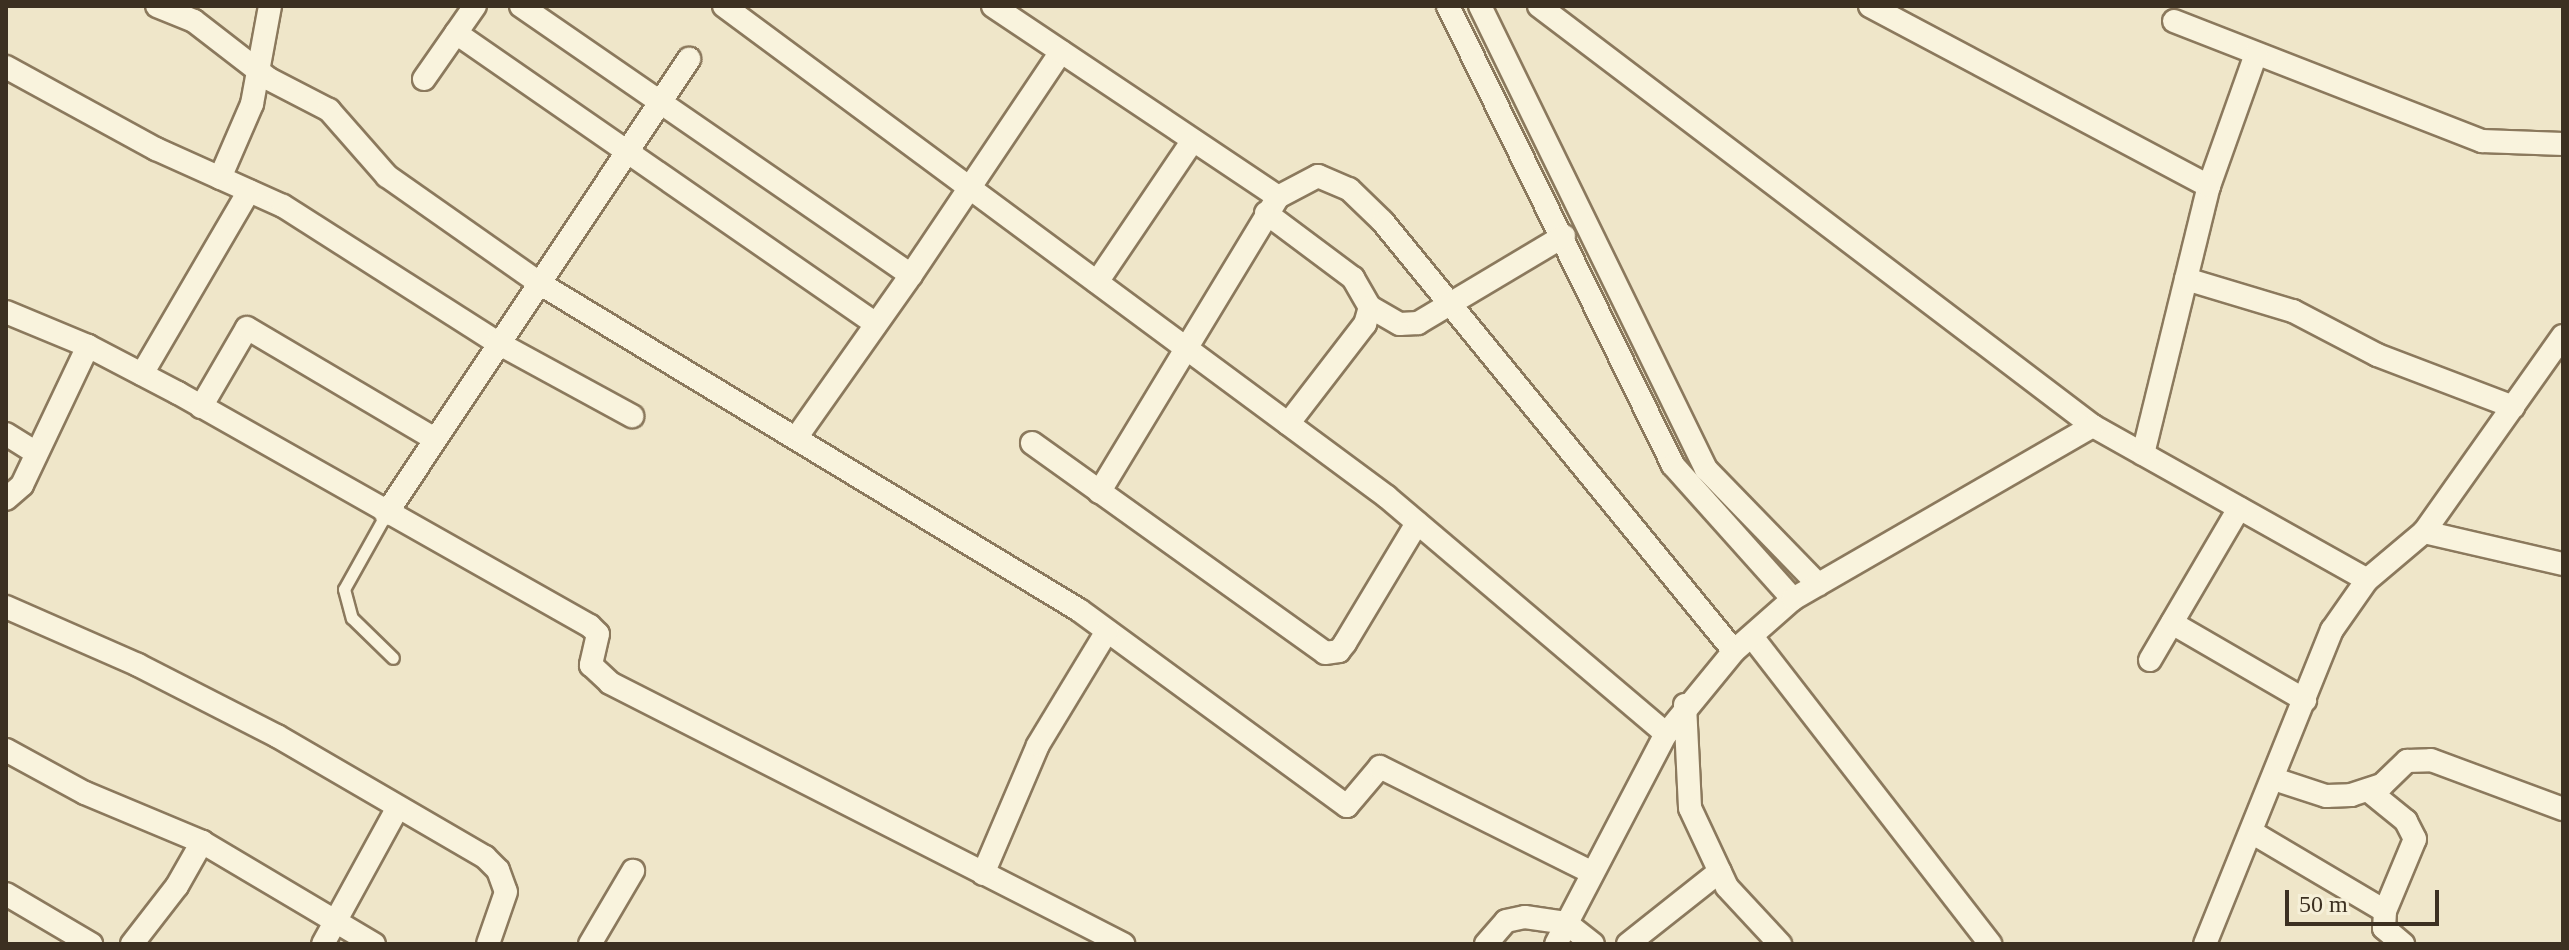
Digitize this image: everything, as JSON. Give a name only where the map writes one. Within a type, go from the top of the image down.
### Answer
[{"type":"street","points":[[157,6],[194,21],[258,71],[329,110],[387,176],[539,283],[1107,631],[1347,806],[1380,767],[1591,872]]},
{"type":"street","points":[[220,178],[252,104],[270,6]]},
{"type":"street","points":[[424,79],[475,6]]},
{"type":"street","points":[[521,6],[911,275]]},
{"type":"street","points":[[724,6],[1417,523],[1666,734]]},
{"type":"street","points":[[993,6],[1193,140],[1353,278],[1370,307],[1408,326],[1451,305],[1564,236]]},
{"type":"street","points":[[1448,6],[1564,236],[1673,465],[1793,599]]},
{"type":"street","points":[[1480,6],[1706,469],[1818,584]]},
{"type":"street","points":[[1539,6],[2093,426],[2367,580]]},
{"type":"street","points":[[1870,6],[2209,186]]},
{"type":"street","points":[[2174,21],[2482,141],[2563,144]]},
{"type":"street","points":[[456,33],[629,149],[876,324]]},
{"type":"street","points":[[796,438],[911,275],[1061,52]]},
{"type":"street","points":[[2143,454],[2209,186],[2256,54]]},
{"type":"street","points":[[386,514],[689,59]]},
{"type":"street","points":[[6,67],[220,178],[283,206],[498,343],[632,416]]},
{"type":"street","points":[[1097,282],[1193,140]]},
{"type":"street","points":[[1099,492],[1272,205],[1318,176],[1349,189],[1744,644],[1990,944]]},
{"type":"street","points":[[142,374],[249,191]]},
{"type":"street","points":[[2186,279],[2293,311],[2377,355],[2454,380],[2513,407]]},
{"type":"street","points":[[1288,424],[1365,324],[1370,307]]},
{"type":"street","points":[[6,312],[88,346],[142,374],[596,630],[591,665],[610,683],[1123,944]]},
{"type":"street","points":[[201,407],[247,328],[435,439]]},
{"type":"street","points":[[2205,944],[2253,833],[2332,630],[2367,580],[2424,532],[2563,336]]},
{"type":"street","points":[[6,499],[17,494],[88,346]]},
{"type":"street","points":[[1556,944],[1591,872],[1666,734],[1685,705],[1744,644],[1793,599],[2093,426]]},
{"type":"street","points":[[6,434],[37,453]]},
{"type":"street","points":[[1032,443],[1325,653],[1339,651],[1345,643],[1417,523]]},
{"type":"street","points":[[2150,660],[2239,508]]},
{"type":"street","points":[[2424,532],[2563,564]]},
{"type":"street","points":[[6,607],[152,672],[398,807],[498,870],[506,892],[488,944]]},
{"type":"street","points":[[2172,623],[2305,700]]},
{"type":"street","points":[[983,874],[1038,745],[1107,631]]},
{"type":"street","points":[[1685,705],[1690,808],[1727,887],[1780,944]]},
{"type":"street","points":[[6,750],[85,793],[202,842],[374,944]]},
{"type":"street","points":[[2274,779],[2326,796],[2369,791],[2407,761],[2431,760],[2563,809]]},
{"type":"street","points":[[2369,791],[2406,821],[2415,839],[2385,911],[2384,928],[2403,944]]},
{"type":"street","points":[[323,944],[398,807]]},
{"type":"street","points":[[2253,833],[2385,911]]},
{"type":"street","points":[[132,944],[177,886],[202,842]]},
{"type":"street","points":[[590,944],[633,871]]},
{"type":"street","points":[[1628,944],[1720,871]]},
{"type":"street","points":[[6,894],[91,944]]},
{"type":"street","points":[[1486,944],[1514,917],[1566,923],[1593,944]]},
{"type":"lane","points":[[386,514],[358,556],[344,589],[352,618],[393,658]]}]
